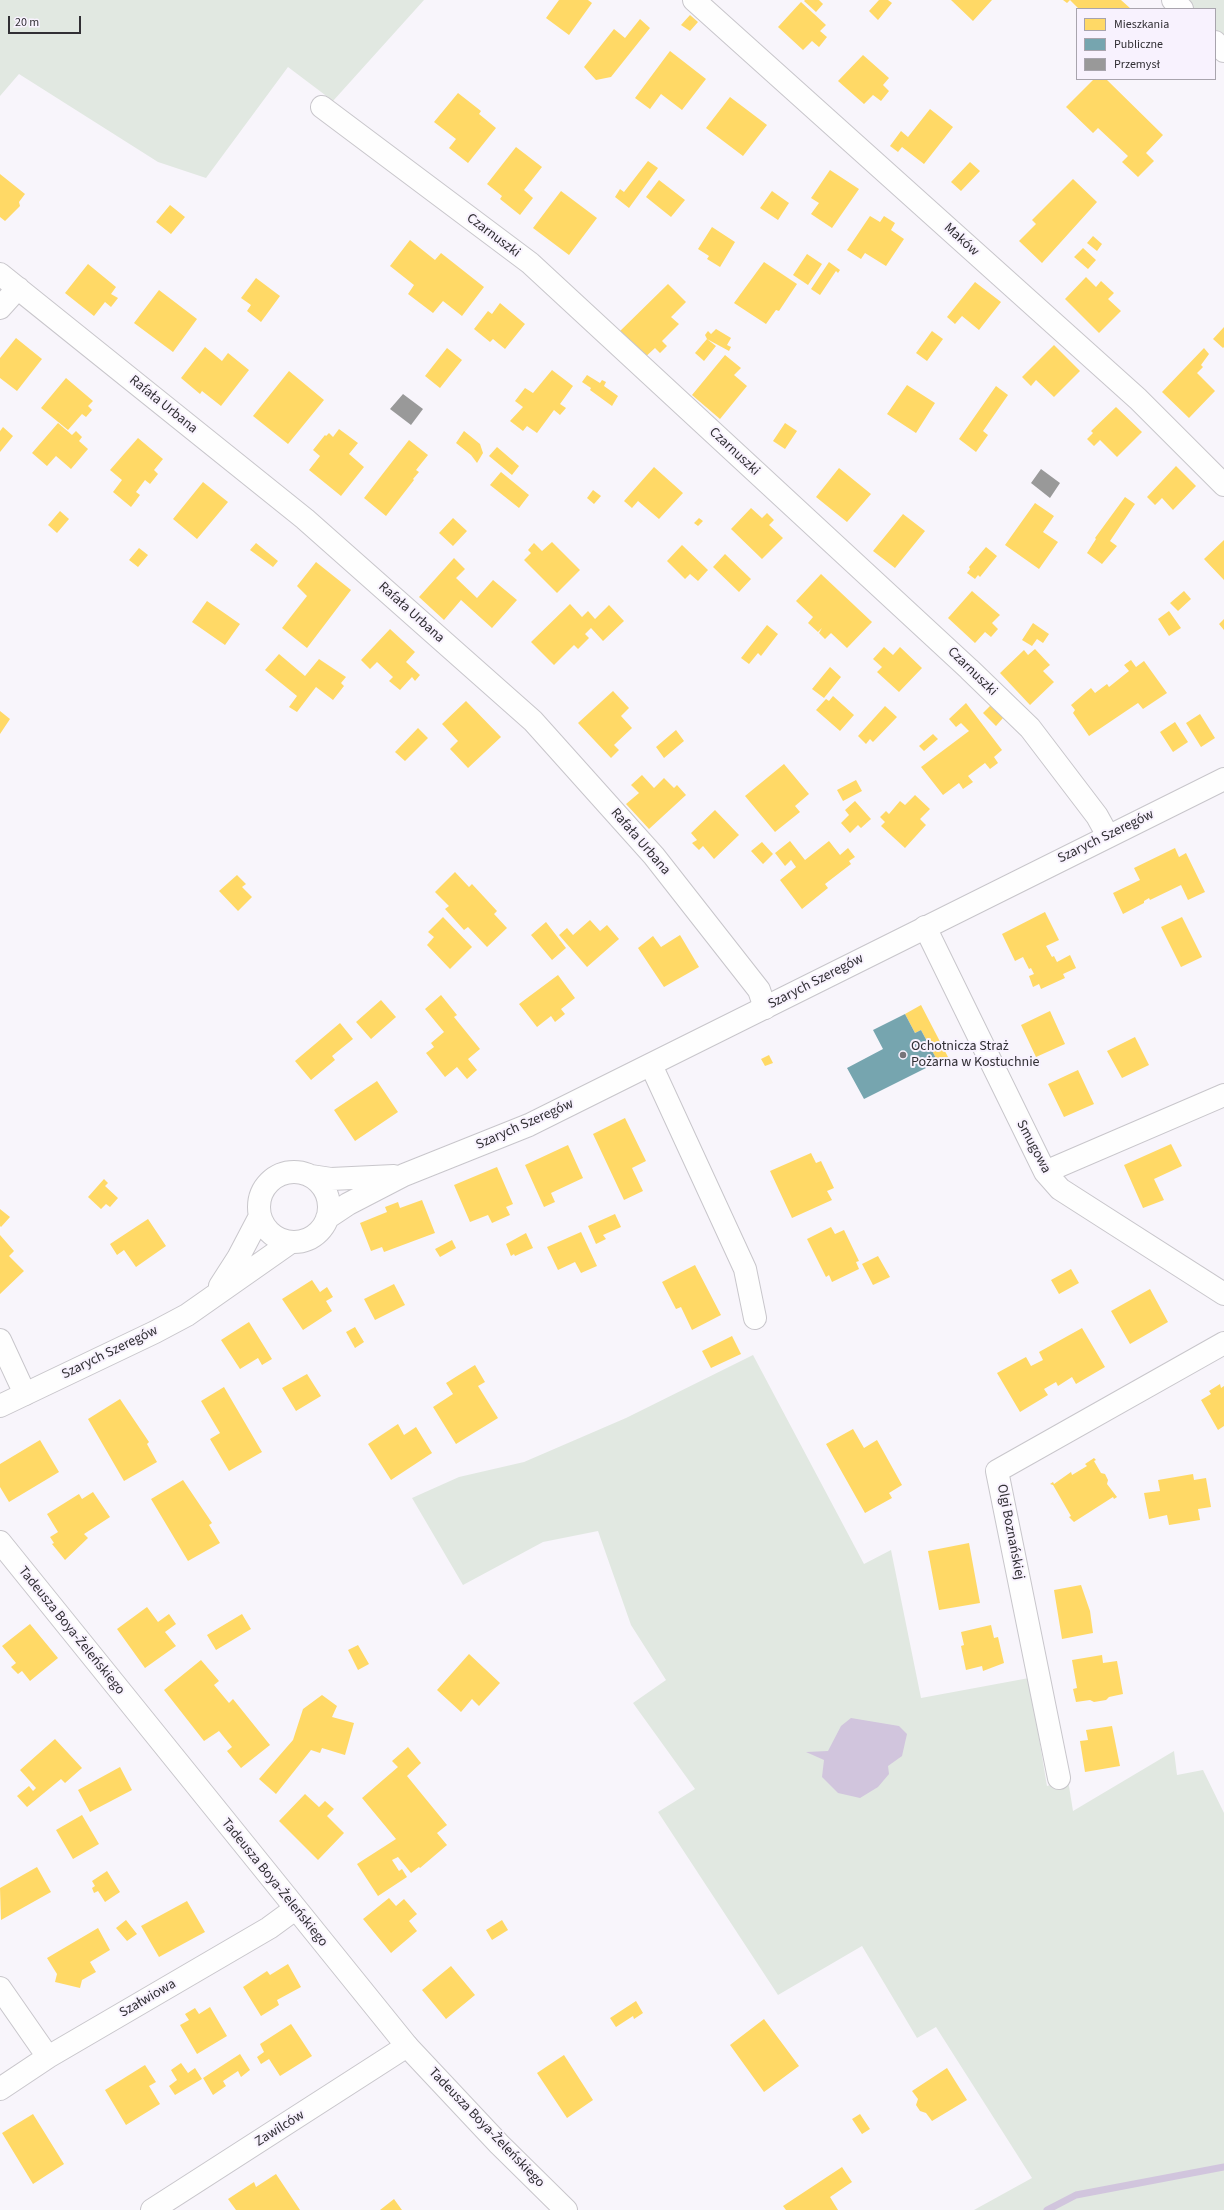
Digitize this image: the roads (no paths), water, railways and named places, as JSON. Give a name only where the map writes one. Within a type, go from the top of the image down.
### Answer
[{"type":"street","name":"Maków","points":[[694,0],[1138,399],[1224,485]]},
{"type":"street","points":[[1173,0],[1181,8]]},
{"type":"street","points":[[1216,43],[1224,51]]},
{"type":"street","name":"Czarnuszki","points":[[322,107],[530,264],[969,669],[1030,728],[1097,816],[1108,836]]},
{"type":"street","name":"Rafała Urbana","points":[[0,274],[305,519],[533,721],[654,856],[759,990],[765,1008]]},
{"type":"street","points":[[0,308],[18,288]]},
{"type":"street","name":"Szarych Szeregów","points":[[328,1218],[348,1204],[404,1175],[529,1125],[1224,779]]},
{"type":"street","name":"Smugowa","points":[[925,927],[1045,1172],[1060,1189],[1224,1294]]},
{"type":"street","points":[[651,1065],[745,1268],[755,1318]]},
{"type":"street","points":[[1045,1172],[1224,1095]]},
{"type":"street","points":[[286,1172],[299,1172],[311,1176],[320,1183],[327,1193],[329,1206],[328,1218],[322,1229],[313,1237],[302,1241],[291,1242],[281,1240],[271,1234],[264,1226],[260,1216],[259,1205],[261,1194],[267,1184],[275,1177],[286,1172]]},
{"type":"street","name":"Szarych Szeregów","points":[[311,1176],[331,1179],[404,1175]]},
{"type":"street","name":"Szarych Szeregów","points":[[216,1293],[238,1258],[260,1216]]},
{"type":"street","name":"Szarych Szeregów","points":[[0,1406],[155,1332],[187,1314],[291,1242]]},
{"type":"street","points":[[0,1340],[24,1394]]},
{"type":"street","name":"Olgi Boznańskiej","points":[[1059,1778],[997,1471],[1224,1343]]},
{"type":"street","name":"Tadeusza Boya-Żeleńskiego","points":[[0,1542],[407,2046],[499,2144],[566,2210]]},
{"type":"street","name":"Szałwiowa","points":[[0,2089],[48,2057],[269,1928],[295,1909]]},
{"type":"street","points":[[0,1988],[48,2057]]},
{"type":"street","name":"Zawilców","points":[[152,2210],[386,2061],[407,2046]]},
{"type":"waterway","points":[[1047,2210],[1076,2195],[1224,2167]]},
{"type":"place","name":"Ochotnicza Straż Pożarna w Kostuchnie","points":[[903,1055]]}]
